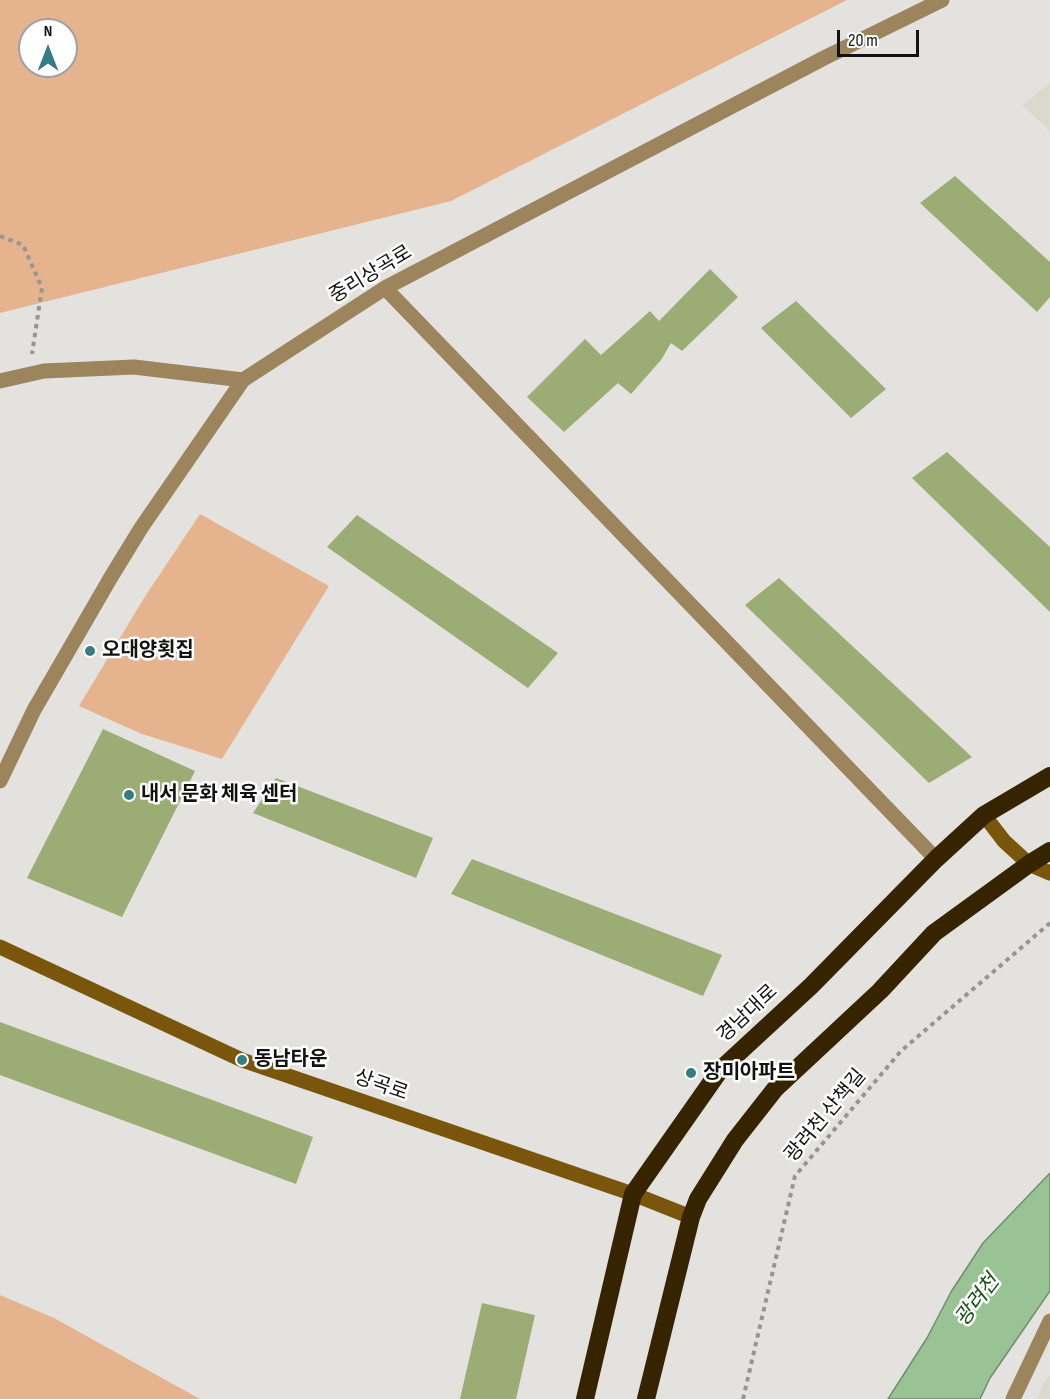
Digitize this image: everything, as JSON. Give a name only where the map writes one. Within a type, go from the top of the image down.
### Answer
[{"type":"highway","name":"경남대로","points":[[585,1399],[633,1194],[720,1070],[811,986],[936,859],[984,815],[1050,776]]},
{"type":"highway","points":[[646,1399],[691,1217],[698,1198],[735,1140],[775,1089],[880,991],[934,933],[1029,864],[1050,852]]},
{"type":"street","name":"중리상곡로","points":[[0,780],[34,710],[111,577],[141,528],[243,380],[385,288],[824,58],[942,0]]},
{"type":"street","points":[[385,288],[936,859]]},
{"type":"street","points":[[0,381],[44,371],[134,367],[243,380]]},
{"type":"street","points":[[984,815],[1004,841],[1029,864],[1050,873]]},
{"type":"street","name":"상곡로","points":[[0,947],[242,1060],[633,1194],[691,1217]]},
{"type":"street","points":[[1013,1399],[1050,1322]]},
{"type":"path","points":[[0,236],[24,244],[42,288],[27,375]]},
{"type":"path","name":"광려천 산책길","points":[[744,1399],[795,1176],[901,1051],[1050,923]]},
{"type":"shaded area","points":[[0,0],[847,0],[451,201],[0,313]]},
{"type":"shaded area","points":[[1050,83],[1050,131],[1022,105]]},
{"type":"shaded area","points":[[200,514],[329,586],[222,759],[142,734],[79,706],[144,598]]},
{"type":"shaded area","points":[[0,1295],[54,1318],[200,1399],[0,1399]]},
{"type":"shaded area","points":[[1050,1375],[1050,1399],[1038,1399],[1042,1385]]},
{"type":"water","name":"광려천","points":[[1050,1173],[1050,1291],[990,1378],[980,1399],[888,1399],[927,1338],[951,1292],[983,1243]]},
{"type":"building","points":[[955,176],[1050,262],[1050,297],[1037,312],[920,203]]},
{"type":"building","points":[[710,269],[738,297],[682,351],[671,343],[661,360],[631,394],[618,383],[564,432],[527,397],[585,339],[601,355],[650,311],[659,321]]},
{"type":"building","points":[[796,301],[886,389],[851,418],[761,328]]},
{"type":"building","points":[[947,452],[1050,547],[1050,612],[912,478]]},
{"type":"building","points":[[357,515],[558,653],[528,688],[327,547]]},
{"type":"building","points":[[779,578],[972,757],[929,783],[745,605]]},
{"type":"building","points":[[103,729],[195,771],[122,917],[27,878]]},
{"type":"building","points":[[276,778],[433,838],[416,878],[253,813]]},
{"type":"building","points":[[472,859],[722,955],[703,996],[451,894]]},
{"type":"building","points":[[0,1022],[313,1137],[296,1184],[0,1075]]},
{"type":"building","points":[[482,1303],[535,1315],[516,1399],[460,1399]]},
{"type":"place","name":"오대양횟집","points":[[90,651]]},
{"type":"place","name":"내서 문화 체육 센터","points":[[129,795]]},
{"type":"place","name":"동남타운","points":[[242,1060]]},
{"type":"place","name":"장미아파트","points":[[691,1073]]}]
